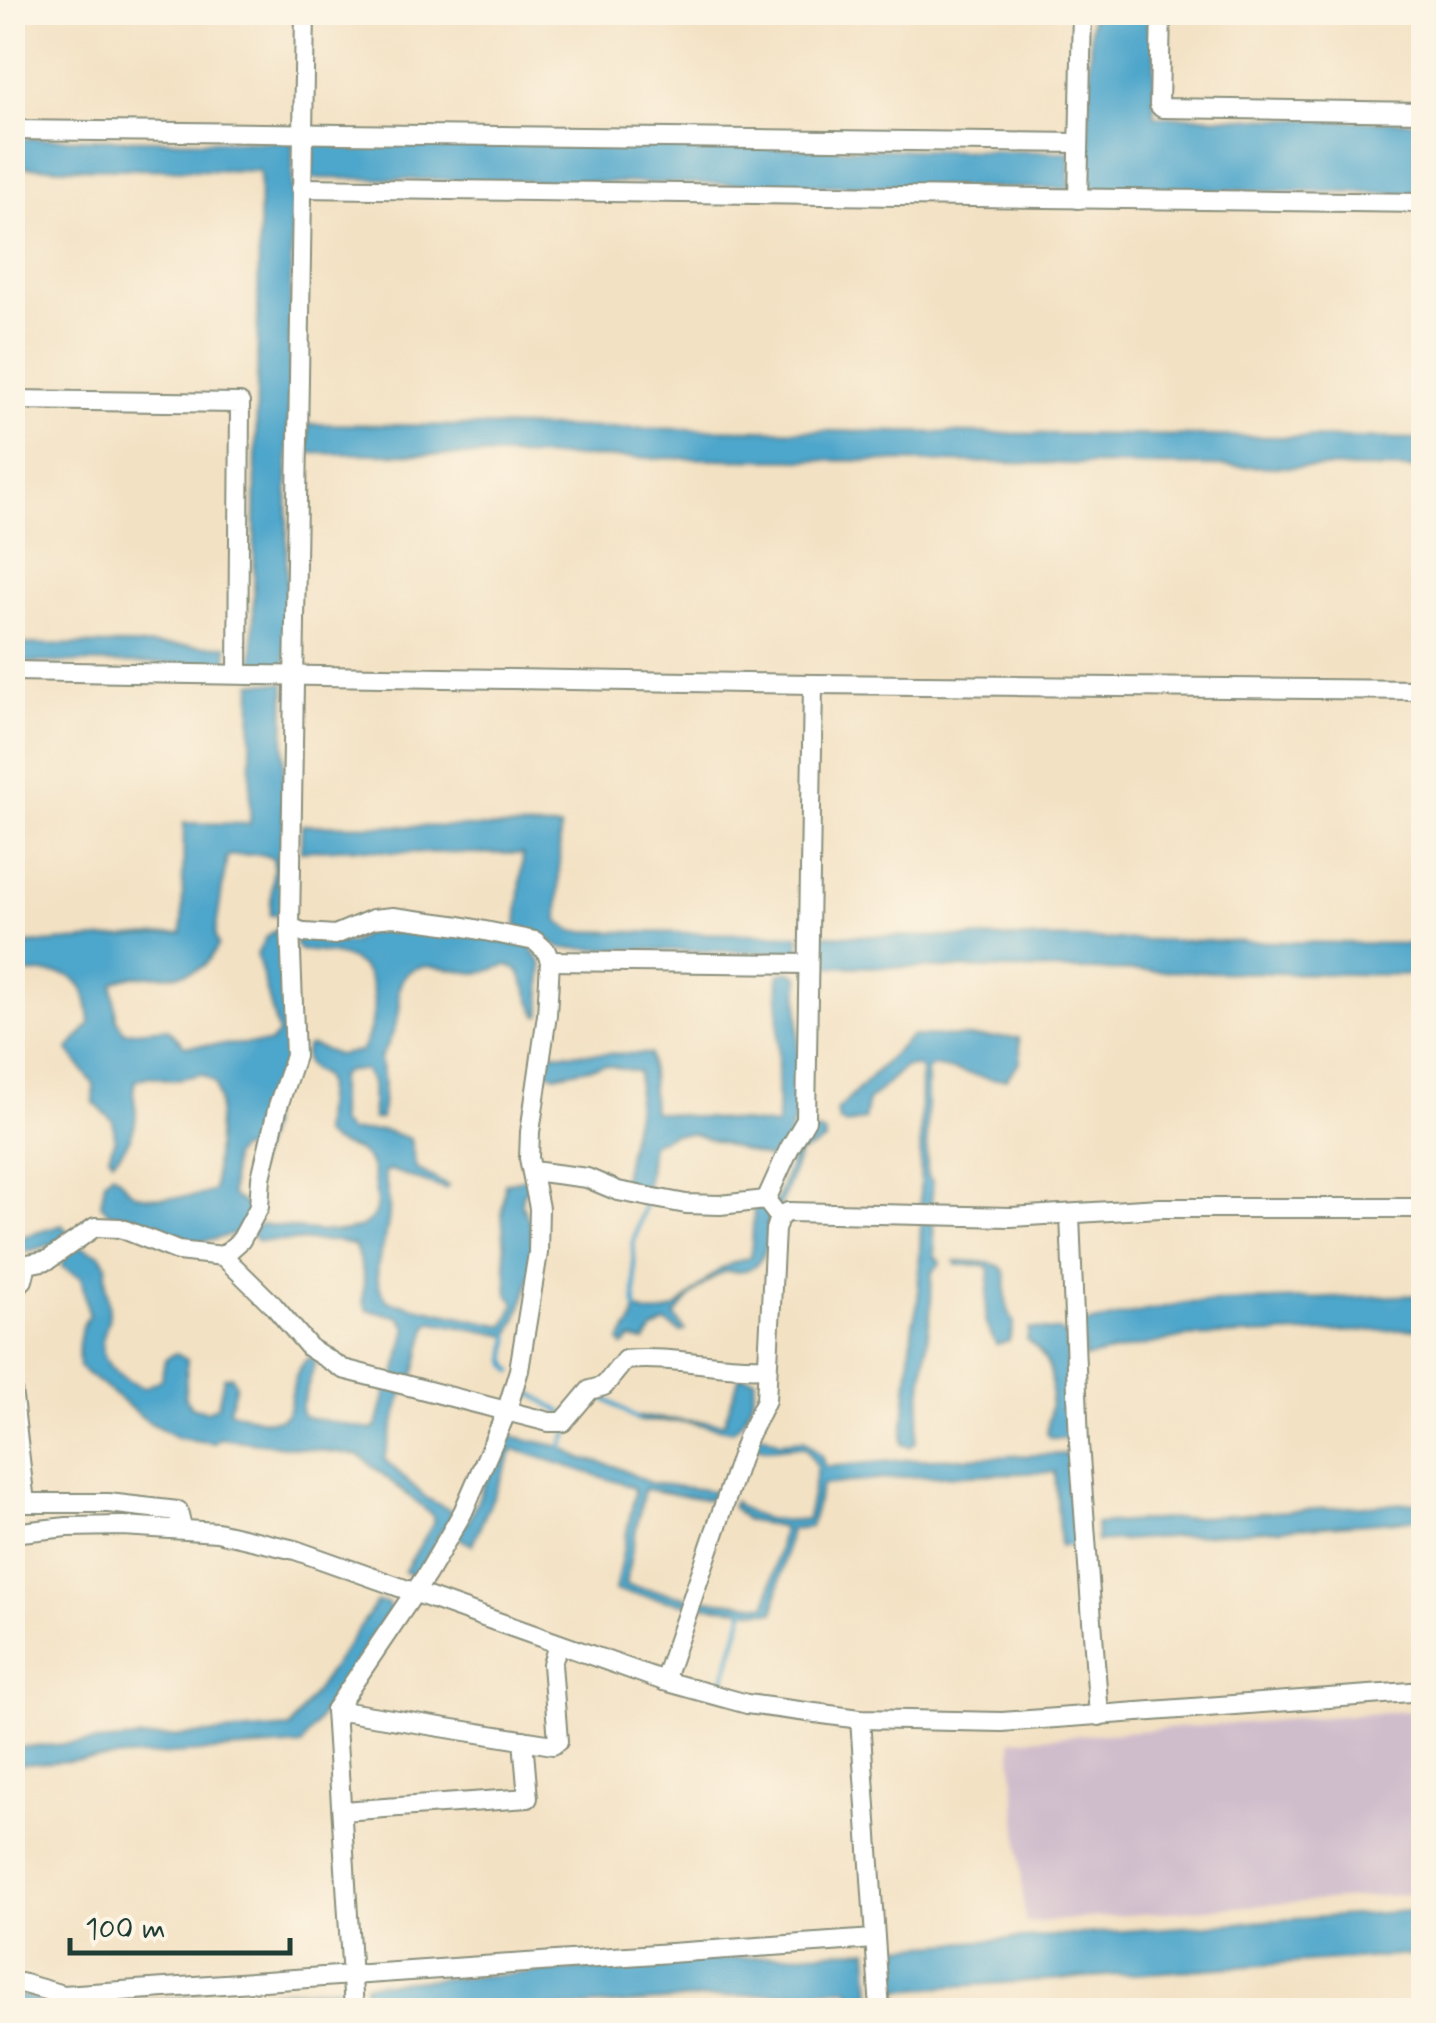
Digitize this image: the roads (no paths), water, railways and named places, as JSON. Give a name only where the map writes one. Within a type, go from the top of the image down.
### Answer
[{"type":"street","points":[[223,1256],[241,1240],[259,1207],[265,1160],[295,1056],[290,927],[305,12]]},
{"type":"street","points":[[1078,198],[1082,12]]},
{"type":"street","points":[[1161,12],[1158,105],[1162,108],[1424,112]]},
{"type":"street","points":[[12,130],[302,150],[1079,143]]},
{"type":"street","points":[[301,188],[1424,202]]},
{"type":"street","points":[[12,400],[240,404],[238,674]]},
{"type":"street","points":[[12,671],[1424,690]]},
{"type":"street","points":[[664,1682],[747,1438],[766,1400],[773,1209],[791,1145],[806,1120],[813,684]]},
{"type":"street","points":[[290,927],[334,935],[372,919],[392,917],[528,940],[546,951],[550,961],[547,1015],[530,1132],[529,1158],[539,1208],[538,1253],[519,1370],[506,1413],[462,1512],[335,1710],[353,1995]]},
{"type":"street","points":[[550,961],[807,951]]},
{"type":"street","points":[[533,1172],[587,1178],[618,1192],[686,1204],[788,1212],[1070,1216],[1160,1208],[1424,1208]]},
{"type":"street","points":[[1070,1216],[1079,1443],[1099,1716]]},
{"type":"street","points":[[12,1291],[24,1280],[20,1266],[48,1260],[95,1226],[120,1228],[178,1251],[223,1256],[274,1305],[310,1348],[344,1370],[550,1422],[562,1422],[590,1390],[604,1386],[625,1360],[652,1357],[733,1370],[767,1367]]},
{"type":"street","points":[[12,1389],[25,1503],[108,1502],[178,1511],[182,1528]]},
{"type":"street","points":[[12,1533],[67,1526],[216,1532],[295,1550],[664,1682],[746,1704],[860,1718],[1002,1722],[1424,1690]]},
{"type":"street","points":[[335,1710],[553,1745],[558,1741],[552,1664],[558,1645]]},
{"type":"street","points":[[860,1718],[880,2010]]},
{"type":"street","points":[[342,1811],[528,1798],[523,1740]]},
{"type":"street","points":[[22,1983],[63,1995],[353,1995],[874,1939]]},
{"type":"water","points":[[1091,13],[1155,13],[1154,116],[1423,122],[1423,194],[1087,188]]},
{"type":"water","points":[[13,138],[293,142],[285,666],[253,665],[260,171],[13,167]]},
{"type":"water","points":[[312,141],[1070,152],[1070,189],[312,178]]},
{"type":"water","points":[[308,424],[1423,439],[1424,469],[308,453]]},
{"type":"water","points":[[13,644],[227,646],[227,664],[13,662]]},
{"type":"water","points":[[252,683],[285,683],[282,915],[270,915],[274,859],[261,854],[227,856],[215,936],[218,946],[207,962],[180,974],[131,977],[113,984],[116,1018],[124,1032],[167,1028],[185,1046],[270,1043],[278,1034],[257,954],[266,937],[276,930],[283,933],[291,1050],[275,1095],[268,1103],[268,1127],[253,1179],[248,1172],[252,1154],[249,1149],[239,1149],[232,1157],[231,1195],[248,1206],[247,1219],[237,1234],[198,1242],[154,1229],[137,1217],[109,1213],[101,1204],[105,1180],[113,1173],[129,1190],[143,1196],[187,1197],[214,1190],[219,1101],[215,1083],[202,1074],[173,1080],[150,1076],[136,1080],[134,1127],[126,1146],[113,1160],[109,1156],[115,1138],[113,1121],[94,1103],[94,1085],[68,1050],[90,1024],[83,990],[69,976],[13,973],[13,945],[182,933],[184,823],[250,824]]},
{"type":"water","points":[[302,825],[560,828],[558,920],[573,931],[799,935],[799,953],[560,948],[538,932],[531,947],[542,965],[541,1015],[537,1015],[519,971],[508,965],[476,973],[432,966],[411,970],[403,977],[396,1026],[380,1058],[384,1082],[381,1119],[373,1119],[372,1083],[364,1070],[346,1071],[339,1077],[339,1123],[349,1132],[384,1130],[410,1139],[416,1168],[448,1186],[445,1189],[390,1170],[384,1173],[389,1214],[378,1280],[388,1301],[505,1326],[515,1302],[508,1294],[502,1212],[505,1183],[527,1178],[529,1187],[521,1204],[532,1235],[531,1270],[509,1336],[428,1324],[413,1381],[406,1383],[384,1459],[426,1498],[452,1511],[448,1527],[443,1528],[415,1577],[404,1572],[433,1524],[433,1516],[359,1455],[219,1438],[215,1443],[178,1438],[147,1421],[79,1367],[79,1340],[89,1315],[81,1277],[62,1267],[63,1255],[55,1244],[13,1255],[12,1240],[62,1225],[67,1231],[65,1239],[101,1255],[107,1265],[109,1313],[103,1352],[116,1372],[137,1385],[144,1388],[161,1379],[165,1360],[175,1353],[187,1360],[185,1397],[191,1407],[207,1411],[218,1405],[224,1377],[232,1376],[236,1385],[229,1410],[275,1420],[285,1416],[299,1369],[310,1357],[316,1361],[301,1407],[302,1416],[372,1430],[377,1426],[387,1387],[395,1379],[407,1327],[400,1317],[367,1310],[363,1302],[364,1276],[355,1246],[339,1241],[257,1241],[252,1234],[261,1224],[314,1231],[352,1230],[366,1224],[375,1213],[376,1196],[369,1163],[357,1150],[322,1134],[326,1084],[305,1058],[306,1047],[312,1045],[337,1055],[361,1051],[373,1017],[370,981],[350,959],[300,950],[295,944],[305,938],[351,943],[378,927],[410,925],[520,945],[526,929],[517,926],[523,854],[354,848],[301,851]]},
{"type":"water","points":[[818,935],[1417,944],[1417,975],[818,966]]},
{"type":"water","points":[[788,971],[799,976],[797,1115],[787,1139],[798,1145],[818,1131],[825,1134],[825,1141],[799,1155],[780,1207],[769,1217],[765,1248],[758,1263],[745,1271],[722,1273],[696,1292],[675,1316],[685,1330],[681,1332],[666,1323],[653,1330],[645,1342],[631,1339],[623,1346],[620,1341],[636,1309],[662,1313],[673,1309],[721,1269],[751,1257],[754,1209],[776,1202],[795,1151],[784,1145],[774,1160],[693,1134],[673,1134],[651,1143],[646,1192],[621,1188],[636,1111],[639,1072],[605,1065],[555,1075],[544,1069],[547,1053],[650,1054],[653,1112],[777,1126],[779,974]]},
{"type":"water","points":[[911,1036],[1019,1038],[1021,1060],[1006,1079],[934,1066],[927,1070],[927,1176],[933,1182],[930,1221],[935,1257],[941,1262],[932,1273],[916,1442],[910,1447],[902,1444],[925,1210],[920,1206],[921,1071],[918,1066],[904,1067],[868,1101],[864,1120],[846,1125],[839,1121],[837,1111]]},
{"type":"water","points":[[955,1261],[995,1264],[1003,1269],[1014,1323],[1009,1341],[996,1345],[985,1321],[990,1269],[983,1265],[956,1265]]},
{"type":"water","points":[[1421,1295],[1423,1329],[1185,1337],[1084,1358],[1083,1324],[1185,1303]]},
{"type":"water","points":[[1029,1329],[1060,1331],[1067,1337],[1070,1432],[1066,1438],[1050,1438],[1047,1434],[1052,1382],[1045,1360],[1027,1340]]},
{"type":"water","points":[[740,1375],[755,1379],[752,1400],[732,1431],[687,1422],[637,1421],[639,1417],[724,1423]]},
{"type":"water","points":[[761,1434],[779,1442],[804,1440],[821,1455],[825,1467],[1065,1454],[1071,1459],[1077,1545],[1060,1546],[1055,1472],[907,1477],[822,1485],[810,1527],[790,1529],[774,1612],[695,1605],[615,1591],[633,1487],[514,1449],[472,1545],[459,1538],[506,1435],[562,1447],[580,1458],[614,1466],[650,1483],[722,1492],[718,1501],[644,1489],[625,1585],[697,1599],[767,1605],[783,1528],[746,1520],[732,1506],[734,1501],[750,1513],[768,1519],[807,1519],[817,1468],[806,1448],[755,1446],[754,1438]]},
{"type":"water","points":[[1423,1502],[1423,1519],[1097,1542],[1096,1524]]},
{"type":"water","points":[[377,1602],[387,1603],[391,1610],[302,1745],[13,1765],[13,1748],[290,1728]]},
{"type":"water","points":[[1423,1910],[1423,1954],[886,1991],[883,1948]]},
{"type":"water","points":[[868,1949],[871,1994],[851,1995],[850,1988],[534,2010],[367,2010],[365,1984]]},
{"type":"water","points":[[344,1987],[345,2003],[235,2010],[13,2010],[12,1993],[61,2006]]},
{"type":"waterway","points":[[636,1309],[633,1243],[644,1206]]},
{"type":"waterway","points":[[509,1336],[507,1358],[513,1371]]},
{"type":"waterway","points":[[523,1388],[563,1413]]},
{"type":"waterway","points":[[581,1414],[599,1395],[637,1419]]},
{"type":"waterway","points":[[562,1447],[573,1422]]},
{"type":"waterway","points":[[723,1683],[745,1609]]}]
